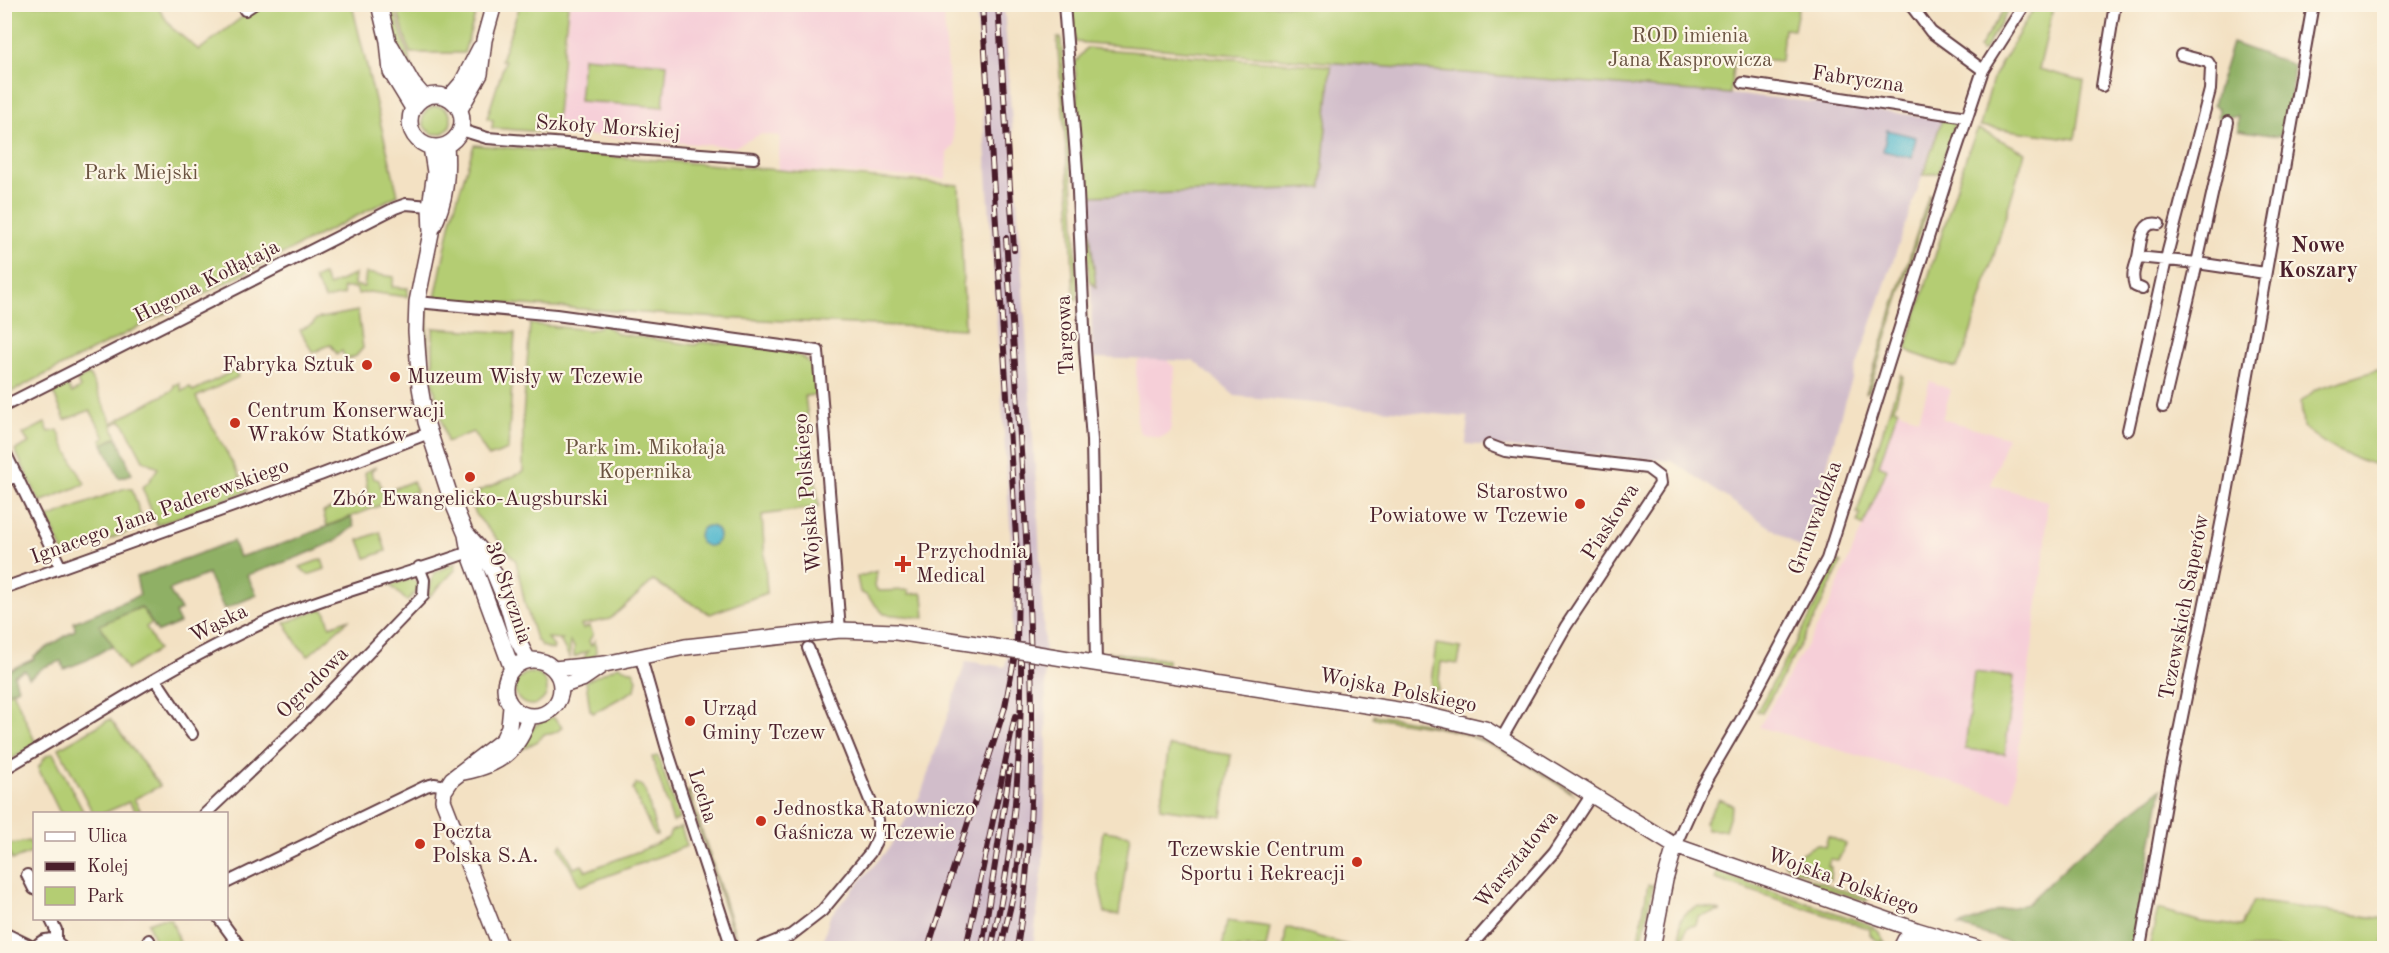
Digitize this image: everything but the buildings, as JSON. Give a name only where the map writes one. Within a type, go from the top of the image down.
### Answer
[{"type":"street","points":[[241,4],[245,10],[254,4]]},
{"type":"street","points":[[379,4],[388,41],[391,72],[419,103]]},
{"type":"street","points":[[460,110],[480,74],[484,40],[494,4]]},
{"type":"street","name":"Targowa","points":[[1064,4],[1077,170],[1085,349],[1092,440],[1096,664]]},
{"type":"street","points":[[1910,4],[1931,32],[1983,70],[2025,4]]},
{"type":"street","points":[[2102,86],[2115,4]]},
{"type":"street","name":"Tczewskich Saperów","points":[[2140,948],[2169,781],[2226,499],[2313,4]]},
{"type":"street","points":[[449,98],[462,83],[484,40]]},
{"type":"street","points":[[2128,430],[2166,259],[2210,90],[2211,67],[2208,62],[2181,55]]},
{"type":"street","name":"Grunwaldzka","points":[[1675,846],[1700,790],[1742,720],[1827,559],[1983,70]]},
{"type":"street","name":"Fabryczna","points":[[1743,83],[1967,117]]},
{"type":"street","points":[[441,95],[449,98],[460,110],[463,123],[453,142],[439,146],[417,139],[410,124],[419,103],[441,95]]},
{"type":"street","points":[[2163,407],[2228,122]]},
{"type":"street","name":"Szkoły Morskiej","points":[[461,130],[487,138],[754,158]]},
{"type":"street","name":"30 Stycznia","points":[[431,232],[430,206],[439,146]]},
{"type":"street","name":"30 Stycznia","points":[[439,146],[448,176],[445,193],[431,232],[417,302],[416,347],[429,433],[512,669]]},
{"type":"street","name":"Hugona Kołłątaja","points":[[4,406],[395,208],[406,204],[430,206]]},
{"type":"street","points":[[2142,289],[2135,286],[2132,276],[2142,235],[2148,226],[2154,223],[2159,224]]},
{"type":"street","points":[[2138,257],[2265,273]]},
{"type":"street","name":"Wojska Polskiego","points":[[417,302],[556,315],[818,351],[840,630]]},
{"type":"street","name":"Ignacego Jana Paderewskiego","points":[[4,588],[313,478],[429,433]]},
{"type":"street","name":"Piaskowa","points":[[1489,445],[1505,451],[1647,468],[1659,477],[1660,484],[1566,626],[1502,738]]},
{"type":"street","points":[[4,450],[61,568]]},
{"type":"street","points":[[4,482],[17,475]]},
{"type":"street","name":"30 Stycznia","points":[[465,532],[484,554],[494,573],[508,607],[517,639],[528,660]]},
{"type":"street","name":"Wąska","points":[[4,769],[238,634],[282,615],[469,552]]},
{"type":"street","name":"Ogrodowa","points":[[206,812],[301,723],[423,596],[424,580],[419,567]]},
{"type":"street","name":"Wojska Polskiego","points":[[554,669],[605,664],[685,647],[840,630],[896,632],[1417,713],[1485,729],[1675,846],[1916,930],[1976,948]]},
{"type":"street","points":[[759,948],[791,935],[822,911],[870,853],[878,837],[878,820],[808,648]]},
{"type":"street","name":"Lecha","points":[[640,655],[667,749],[732,948]]},
{"type":"street","points":[[528,660],[542,662],[554,669],[561,687],[560,695],[551,710],[541,716],[529,717],[520,714],[512,707],[504,692],[512,669],[528,660]]},
{"type":"street","name":"Wojska Polskiego","points":[[561,687],[582,679],[605,664]]},
{"type":"street","points":[[156,680],[192,734]]},
{"type":"street","points":[[445,793],[461,773],[503,740],[509,727],[512,707]]},
{"type":"street","points":[[461,773],[481,769],[499,761],[514,748],[529,717]]},
{"type":"street","points":[[228,882],[434,784],[445,793],[501,948]]},
{"type":"street","name":"Warsztatowa","points":[[1469,948],[1554,852],[1592,795]]},
{"type":"street","points":[[1652,948],[1665,880],[1675,846]]},
{"type":"street","points":[[27,875],[33,887]]},
{"type":"street","points":[[4,933],[35,948],[44,940],[59,945],[51,920]]},
{"type":"street","points":[[220,920],[241,948]]},
{"type":"street","points":[[1901,948],[1905,940],[1916,930]]},
{"type":"street","points":[[1916,930],[1918,948]]},
{"type":"shaded area","points":[[570,5],[943,5],[954,146],[947,153],[946,179],[778,169],[780,136],[761,134],[734,147],[556,133]]},
{"type":"shaded area","points":[[976,5],[1004,5],[1037,498],[1047,749],[1043,863],[1033,948],[821,948],[830,916],[889,848],[921,794],[966,661],[1005,667],[1011,641],[1014,596],[1011,540]]},
{"type":"shaded area","points":[[1331,60],[1787,99],[1942,119],[1844,403],[1804,550],[1672,461],[1466,444],[1468,417],[1235,396],[1194,361],[1092,358],[1090,196],[1321,188]]},
{"type":"shaded area","points":[[1143,358],[1166,359],[1175,368],[1171,426],[1169,433],[1160,438],[1140,433],[1137,424],[1136,367],[1138,361]]},
{"type":"shaded area","points":[[1930,381],[1951,390],[1942,419],[2007,437],[1991,485],[2047,501],[2046,541],[2012,800],[1759,727],[1827,610],[1887,470],[1879,466],[1898,410],[1919,419]]},
{"type":"green space","points":[[2040,4],[2054,5],[2039,69],[2084,81],[2075,139],[1980,126],[1994,75],[2034,8]]},
{"type":"green space","name":"Park Miejski","points":[[5,5],[156,5],[172,28],[199,50],[258,5],[352,5],[398,195],[5,395]]},
{"type":"green space","points":[[388,5],[393,5],[414,74],[398,44]]},
{"type":"green space","points":[[396,5],[478,5],[464,53],[410,53]]},
{"type":"green space","points":[[520,5],[568,5],[555,133],[492,128],[493,120],[487,118],[505,61],[501,60]]},
{"type":"green space","name":"ROD imienia Jana Kasprowicza","points":[[1069,5],[1799,5],[1794,30],[1784,29],[1781,61],[1734,57],[1730,94],[1075,42],[1075,36],[1071,33]]},
{"type":"green space","points":[[2007,5],[2012,5],[1984,50],[1981,51],[1979,48]]},
{"type":"green space","points":[[1057,38],[1061,38],[1074,205],[1078,299],[1074,300],[1069,186]]},
{"type":"green space","points":[[2232,43],[2294,65],[2288,126],[2282,134],[2277,136],[2238,130],[2238,116],[2218,117],[2219,109],[2213,104]]},
{"type":"green space","points":[[1086,48],[1331,66],[1321,188],[1089,196],[1089,224],[1096,287],[1089,280],[1075,63]]},
{"type":"green space","points":[[583,57],[667,64],[663,107],[579,101]]},
{"type":"green space","points":[[437,106],[447,110],[451,120],[447,130],[437,134],[427,130],[423,120],[427,110]]},
{"type":"green space","points":[[1943,117],[1955,123],[1939,173],[1923,175]]},
{"type":"green space","points":[[1978,129],[2025,152],[1965,351],[1956,368],[1912,353],[1906,348],[1968,151]]},
{"type":"green space","points":[[474,145],[959,185],[965,329],[718,318],[435,299],[452,216]]},
{"type":"green space","points":[[1929,195],[1931,197],[1869,391],[1866,393]]},
{"type":"green space","points":[[366,273],[394,277],[392,287],[408,288],[407,297],[369,292],[358,294],[356,288],[343,288],[344,295],[325,299],[314,279],[323,275],[329,286],[355,274],[354,285],[364,287]]},
{"type":"green space","points":[[427,306],[428,361],[433,418],[425,361],[425,310]]},
{"type":"green space","points":[[358,311],[363,348],[356,356],[346,360],[342,351],[337,354],[330,344],[313,353],[300,330],[313,324],[316,319]]},
{"type":"green space","name":"Park im. Mikołaja Kopernika","points":[[530,324],[589,330],[604,325],[619,334],[695,345],[701,342],[772,349],[798,355],[806,360],[813,372],[816,395],[805,396],[819,507],[762,515],[767,593],[710,614],[653,581],[610,619],[581,625],[583,629],[589,626],[593,634],[589,641],[591,646],[595,640],[596,653],[591,660],[582,662],[588,651],[574,657],[574,647],[570,642],[570,659],[560,640],[562,639],[547,638],[554,647],[553,650],[542,646],[536,639],[525,604],[516,561],[477,516],[468,496],[523,472],[523,417]]},
{"type":"green space","points":[[433,328],[515,333],[508,450],[489,457],[473,432],[447,442],[433,384]]},
{"type":"green space","points":[[2384,368],[2384,467],[2341,452],[2322,442],[2303,427],[2301,402],[2316,389]]},
{"type":"green space","points":[[235,370],[238,377],[196,397],[248,491],[157,525],[142,487],[148,483],[158,468],[143,460],[124,424],[121,421],[112,425],[117,437],[103,444],[101,440],[105,438],[90,410],[65,420],[53,392],[67,385],[72,393],[80,388],[77,380],[89,374],[112,423],[173,390],[174,385],[179,383],[182,391],[190,387],[193,391]]},
{"type":"green space","points":[[1901,374],[1903,377],[1894,408],[1898,410],[1879,465],[1887,469],[1863,526],[1857,522],[1861,514],[1857,513]]},
{"type":"green space","points":[[45,423],[49,432],[58,430],[85,484],[40,502],[15,450],[29,443],[23,434]]},
{"type":"green space","points":[[117,437],[132,474],[119,478],[103,444]]},
{"type":"green space","points":[[376,467],[371,472],[373,478],[379,480],[383,493],[413,481],[417,491],[327,526],[323,512],[368,494],[365,472]]},
{"type":"green space","points":[[125,488],[132,489],[144,526],[65,556],[48,518]]},
{"type":"green space","points":[[351,517],[354,527],[335,541],[247,575],[257,595],[224,609],[208,574],[169,590],[181,610],[175,613],[180,623],[158,632],[141,607],[99,625],[113,645],[87,660],[64,669],[61,661],[44,667],[29,678],[25,670],[14,675],[18,688],[5,694],[5,672],[34,659],[34,656],[75,630],[74,622],[140,595],[136,577],[233,541],[239,557],[285,543]]},
{"type":"green space","points":[[380,532],[386,551],[366,558],[359,540]]},
{"type":"green space","points":[[322,559],[325,569],[308,575],[300,567]]},
{"type":"green space","points":[[1835,561],[1841,563],[1814,620],[1762,713],[1757,711],[1809,619]]},
{"type":"green space","points":[[456,563],[455,570],[427,599],[434,573]]},
{"type":"green space","points":[[877,571],[875,586],[878,591],[909,590],[909,594],[921,593],[925,618],[884,614],[866,595],[860,592],[857,577]]},
{"type":"green space","points":[[410,579],[417,582],[419,589],[407,601],[390,585]]},
{"type":"green space","points":[[142,607],[153,622],[146,627],[158,650],[127,670],[99,625]]},
{"type":"green space","points":[[321,609],[325,611],[330,626],[350,619],[308,656],[297,644],[285,623]]},
{"type":"green space","points":[[1436,644],[1461,648],[1458,664],[1441,662],[1438,690],[1430,689]]},
{"type":"green space","points":[[1109,652],[1168,660],[1168,664],[1114,656]]},
{"type":"green space","points":[[618,666],[633,671],[637,679],[635,690],[593,713],[590,710],[586,681]]},
{"type":"green space","points":[[1974,672],[2014,677],[2005,754],[1965,749]]},
{"type":"green space","points":[[531,673],[542,678],[547,689],[542,700],[531,705],[520,700],[515,689],[520,678]]},
{"type":"green space","points":[[13,691],[36,744],[5,763],[5,694]]},
{"type":"green space","points":[[1374,715],[1420,722],[1459,732],[1373,718]]},
{"type":"green space","points":[[553,717],[562,727],[560,729],[554,733],[544,734],[538,741],[519,751],[536,725]]},
{"type":"green space","points":[[110,719],[160,786],[134,799],[141,812],[136,812],[129,802],[106,812],[92,812],[59,748]]},
{"type":"green space","points":[[1169,746],[1231,755],[1222,817],[1160,808]]},
{"type":"green space","points":[[53,753],[83,812],[60,812],[38,768],[46,756]]},
{"type":"green space","points":[[1509,754],[1520,760],[1559,783],[1575,795],[1535,769]]},
{"type":"green space","points":[[658,756],[679,819],[673,822],[652,757]]},
{"type":"green space","points":[[636,784],[641,785],[646,792],[657,835],[654,835],[633,790]]},
{"type":"green space","points":[[2162,788],[2132,948],[2028,948],[1959,926],[2000,910],[2027,904],[2075,858]]},
{"type":"green space","points":[[689,791],[738,943],[736,943],[687,792]]},
{"type":"green space","points":[[1719,799],[1733,805],[1725,830],[1707,830],[1705,822]]},
{"type":"green space","points":[[681,827],[687,846],[580,886],[559,847],[562,844],[574,868],[582,865],[586,871],[668,838],[671,831]]},
{"type":"green space","points":[[1103,831],[1130,835],[1119,915],[1105,913],[1097,875]]},
{"type":"green space","points":[[1828,836],[1846,844],[1838,860],[1830,859],[1828,866],[1831,867],[1830,880],[1795,870],[1784,863],[1817,844],[1825,847]]},
{"type":"green space","points":[[29,841],[33,846],[33,852],[12,860],[6,845]]},
{"type":"green space","points":[[1716,872],[1868,924],[1878,931],[1886,944],[1874,939],[1870,934],[1870,929],[1715,879]]},
{"type":"green space","points":[[1790,872],[1867,898],[1868,900],[1802,881]]},
{"type":"green space","points":[[1648,885],[1653,885],[1641,946],[1637,945]]},
{"type":"green space","points":[[2253,901],[2384,919],[2384,948],[2149,948],[2158,909],[2201,922],[2241,926]]},
{"type":"green space","points":[[1699,906],[1721,911],[1698,917],[1696,925],[1687,927],[1682,941],[1680,923],[1684,915]]},
{"type":"green space","points":[[156,920],[171,920],[182,948],[157,948],[148,923]]},
{"type":"green space","points":[[1227,921],[1270,927],[1266,948],[1222,948]]},
{"type":"green space","points":[[1286,927],[1357,948],[1284,948]]},
{"type":"water","points":[[1887,130],[1916,137],[1912,158],[1883,151]]},
{"type":"water","points":[[709,526],[716,529],[719,536],[716,543],[709,546],[702,543],[699,536],[702,529]]},
{"type":"railway","points":[[928,948],[1005,707],[1017,644],[1018,569],[982,4]]},
{"type":"railway","points":[[998,4],[1014,250]]},
{"type":"railway","points":[[1006,238],[1026,533],[1032,711],[1030,830],[1017,948]]},
{"type":"railway","points":[[991,948],[1006,877],[1015,805],[1020,732],[1021,659]]},
{"type":"railway","points":[[966,948],[1015,716]]},
{"type":"railway","points":[[982,948],[1010,768]]},
{"type":"railway","points":[[1001,948],[1015,887],[1020,846]]},
{"type":"place","name":"Fabryka Sztuk","points":[[367,365]]},
{"type":"place","name":"Muzeum Wisły w Tczewie","points":[[395,377]]},
{"type":"place","name":"Centrum Konserwacji Wraków Statków","points":[[235,423]]},
{"type":"place","name":"Zbór Ewangelicko-Augsburski","points":[[470,477]]},
{"type":"place","name":"Starostwo Powiatowe w Tczewie","points":[[1580,504]]},
{"type":"place","name":"Przychodnia Medical","points":[[903,564]]},
{"type":"place","name":"Urząd Gminy Tczew","points":[[690,721]]},
{"type":"place","name":"Jednostka Ratowniczo Gaśnicza w Tczewie","points":[[761,821]]},
{"type":"place","name":"Poczta Polska S.A.","points":[[420,844]]},
{"type":"place","name":"Tczewskie Centrum Sportu i Rekreacji","points":[[1357,862]]},
{"type":"district","name":"Nowe Koszary","points":[[2318,258]]}]
